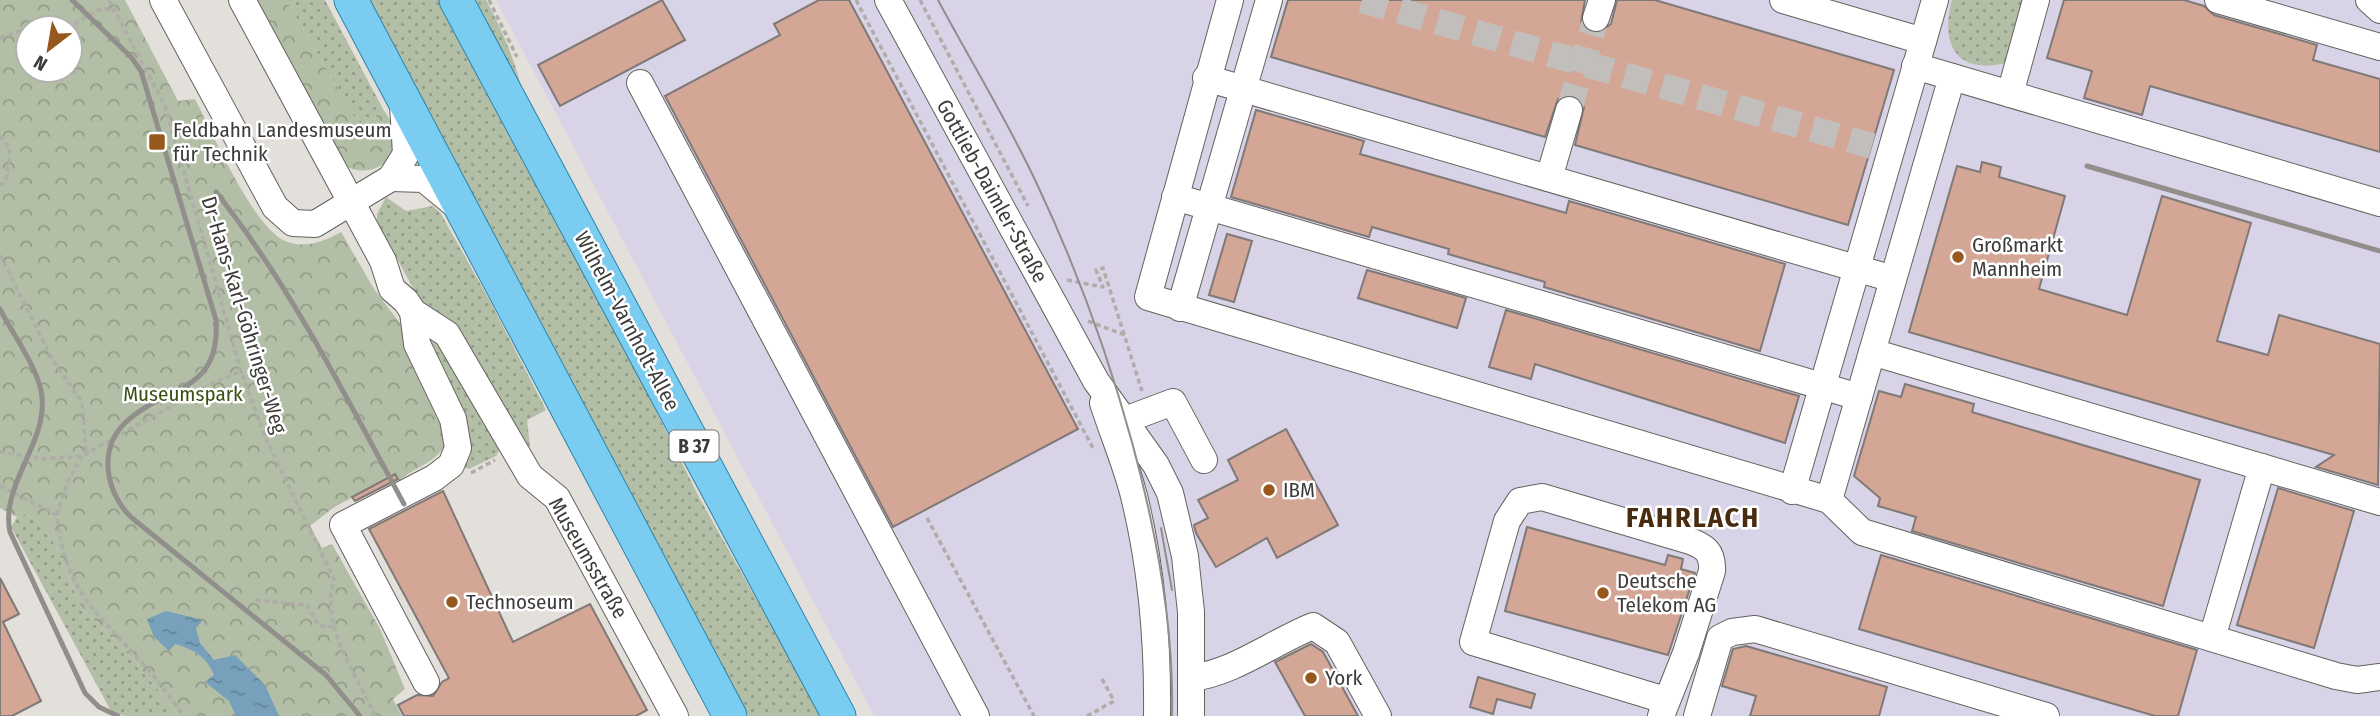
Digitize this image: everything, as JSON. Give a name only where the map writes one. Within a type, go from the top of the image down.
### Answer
[{"type":"main road","points":[[351,0],[730,716]]},
{"type":"main road","name":"Wilhelm-Varnholt-Allee","points":[[456,0],[839,716]]},
{"type":"street","points":[[163,0],[275,207],[293,222],[315,224],[391,177],[406,155],[401,90]]},
{"type":"street","points":[[243,0],[383,261],[399,274],[410,307],[417,344],[453,419],[458,448],[452,465],[433,478],[343,525],[426,682]]},
{"type":"street","name":"Gottlieb-Daimler-Straße","points":[[888,0],[1119,426],[1149,566],[1154,607],[1157,716]]},
{"type":"street","points":[[1230,0],[1206,78],[1148,298],[1829,500],[1862,532],[2336,676],[2357,680],[2380,677]]},
{"type":"street","points":[[1180,308],[1269,0]]},
{"type":"street","points":[[1783,0],[1923,41]]},
{"type":"street","points":[[1792,491],[1856,269],[1881,148],[1915,66],[1934,0]]},
{"type":"street","points":[[2010,94],[2036,0]]},
{"type":"street","points":[[2218,0],[2380,47]]},
{"type":"street","points":[[2369,0],[2380,10]]},
{"type":"street","points":[[1915,66],[2380,203]]},
{"type":"street","points":[[1829,500],[1952,77]]},
{"type":"street","points":[[1206,78],[1893,279]]},
{"type":"street","points":[[640,83],[976,716]]},
{"type":"street","points":[[1549,178],[1569,110]]},
{"type":"street","points":[[391,177],[424,178],[467,216]]},
{"type":"street","points":[[1175,197],[1859,397]]},
{"type":"street","name":"Museumsstraße","points":[[410,307],[447,334],[530,476],[557,498],[675,716]]},
{"type":"street","points":[[1872,352],[2380,502]]},
{"type":"street","points":[[1119,426],[1172,402],[1204,460]]},
{"type":"street","name":"Gottlieb-Daimler-Straße","points":[[1119,426],[1156,465],[1170,493],[1185,556],[1191,612],[1203,651],[1191,678],[1191,716]]},
{"type":"street","points":[[2211,638],[2262,467]]},
{"type":"street","points":[[1133,493],[1142,485],[1150,483],[1170,493]]},
{"type":"street","points":[[1542,497],[1687,540],[1708,550],[1713,559],[1712,571],[1686,653],[1663,710],[1655,697],[1473,642],[1507,521],[1520,501],[1542,497]]},
{"type":"street","points":[[1191,678],[1215,675],[1277,641],[1313,626],[1337,642],[1378,716]]},
{"type":"street","points":[[1697,716],[1720,638],[1732,632],[1755,629],[2046,716]]},
{"type":"path","name":"Dr-Hans-Karl-Göhringer-Weg","points":[[110,0],[164,106],[242,371],[266,439],[334,579],[331,589],[339,644],[374,716]]},
{"type":"path","points":[[856,0],[1097,455]]},
{"type":"path","points":[[920,0],[1032,214]]},
{"type":"path","points":[[84,18],[102,8],[116,11]]},
{"type":"path","points":[[0,136],[10,149],[7,177],[0,186]]},
{"type":"path","points":[[0,255],[52,359],[82,402],[84,454],[68,481],[57,515],[64,558],[83,599],[146,667],[184,716]]},
{"type":"path","points":[[1058,278],[1103,287],[1096,270],[1103,268],[1125,335]]},
{"type":"path","points":[[0,452],[45,459],[84,454],[213,383],[242,371]]},
{"type":"path","points":[[467,475],[514,451]]},
{"type":"path","points":[[0,486],[57,515]]},
{"type":"path","points":[[928,518],[1034,716]]},
{"type":"path","points":[[256,600],[307,605],[319,625],[335,627]]},
{"type":"path","points":[[1088,716],[1114,701],[1101,677]]},
{"type":"shaded area","points":[[496,0],[2380,0],[2380,716],[874,716]]},
{"type":"green space","name":"Museumspark","points":[[0,0],[125,0],[178,101],[195,99],[234,177],[260,218],[273,232],[285,241],[307,244],[341,232],[374,289],[402,326],[438,407],[446,444],[437,456],[399,481],[394,474],[333,508],[310,526],[322,548],[332,544],[380,629],[405,689],[393,699],[402,716],[179,716],[137,664],[80,605],[53,541],[37,521],[26,514],[17,517],[0,508]]},
{"type":"green space","points":[[243,0],[286,0],[358,123],[371,121],[383,109],[396,129],[393,157],[370,170],[345,166]]},
{"type":"green space","points":[[286,0],[325,0],[383,109],[371,121],[358,123]]},
{"type":"green space","points":[[368,0],[440,0],[588,275],[700,499],[822,716],[749,716]]},
{"type":"green space","points":[[476,0],[486,0],[502,31],[521,86],[519,87]]},
{"type":"green space","points":[[1952,0],[2024,0],[2005,63],[1988,66],[1974,64],[1964,60],[1956,52],[1948,30]]},
{"type":"green space","points":[[386,197],[406,211],[433,206],[441,214],[490,301],[546,410],[527,420],[530,446],[521,444],[451,321],[423,303],[415,292],[377,221],[377,214]]},
{"type":"green space","points":[[435,330],[500,449],[496,456],[469,469],[462,466],[423,336]]},
{"type":"green space","points":[[26,514],[37,521],[53,541],[80,605],[137,664],[179,716],[125,716],[111,711],[11,527],[17,517]]},
{"type":"water","points":[[166,611],[203,620],[196,628],[200,643],[214,660],[235,655],[265,685],[279,716],[236,716],[229,701],[205,682],[214,675],[203,659],[188,648],[175,644],[169,651],[154,637],[147,619]]},
{"type":"building","points":[[662,0],[685,40],[560,106],[538,65]]},
{"type":"building","points":[[819,0],[849,0],[1078,429],[893,527],[665,96],[780,35],[774,24]]},
{"type":"building","points":[[1288,0],[1585,0],[1581,22],[1590,33],[1598,33],[1611,24],[1617,0],[1655,0],[1894,70],[1848,225],[1575,145],[1584,107],[1573,95],[1558,99],[1545,137],[1271,57]]},
{"type":"building","points":[[2064,0],[2184,0],[2204,6],[2214,15],[2317,45],[2313,60],[2380,79],[2380,152],[2150,86],[2142,115],[2084,98],[2092,71],[2047,58]]},
{"type":"building","points":[[1256,110],[1364,141],[1360,154],[1566,213],[1569,201],[1785,264],[1760,351],[1544,287],[1545,282],[1448,254],[1449,249],[1372,227],[1369,237],[1231,197]]},
{"type":"building","points":[[1982,162],[2001,167],[1999,177],[2065,196],[2039,289],[2127,315],[2162,196],[2251,223],[2217,341],[2268,355],[2279,315],[2380,344],[2378,485],[2316,467],[2334,455],[1909,332],[1957,166],[1980,172]]},
{"type":"building","points":[[1227,234],[1252,241],[1234,302],[1209,295]]},
{"type":"building","points":[[1367,270],[1466,298],[1457,328],[1358,298]]},
{"type":"building","points":[[1506,310],[1799,396],[1785,443],[1535,364],[1531,379],[1489,367]]},
{"type":"building","points":[[1905,384],[1974,404],[1972,412],[2200,480],[2163,606],[1912,531],[1916,517],[1878,506],[1880,498],[1854,476],[1879,391],[1901,397]]},
{"type":"building","name":"IBM","points":[[1286,429],[1338,525],[1277,558],[1267,538],[1216,567],[1196,533],[1194,525],[1208,518],[1198,500],[1238,480],[1228,460]]},
{"type":"building","points":[[395,474],[398,479],[355,501],[352,497]]},
{"type":"building","points":[[2278,488],[2354,511],[2314,648],[2237,625]]},
{"type":"building","name":"Technoseum","points":[[443,491],[513,642],[590,604],[647,710],[636,716],[404,716],[398,705],[417,695],[433,696],[442,682],[449,678],[369,529]]},
{"type":"building","name":"Deutsche Telekom AG","points":[[1527,527],[1665,565],[1668,555],[1683,559],[1681,569],[1695,573],[1668,655],[1505,611]]},
{"type":"building","points":[[1881,555],[2197,650],[2178,716],[2155,716],[1859,629]]},
{"type":"building","points":[[0,578],[19,614],[3,622],[41,701],[12,716],[0,716]]},
{"type":"building","name":"York","points":[[1311,644],[1323,652],[1358,716],[1305,716],[1275,662]]},
{"type":"building","points":[[1746,646],[1887,687],[1879,716],[1750,716],[1756,696],[1722,686],[1733,649]]},
{"type":"building","points":[[1478,677],[1535,694],[1531,708],[1497,699],[1493,714],[1470,707]]},
{"type":"tunnel","points":[[1362,0],[1872,146]]},
{"type":"tunnel","points":[[1569,110],[1596,18]]},
{"type":"tram line","points":[[938,0],[1036,182],[1088,305],[1111,373],[1132,443],[1162,583],[1170,651],[1172,716]]},
{"type":"tram line","points":[[1161,528],[1172,590]]},
{"type":"railway","points":[[72,0],[131,57],[141,71],[216,320],[215,344],[210,362],[200,375],[188,385],[141,410],[117,433],[108,458],[108,471],[116,497],[132,518],[326,675],[360,716]]},
{"type":"railway","points":[[2087,166],[2380,251]]},
{"type":"railway","points":[[216,192],[294,305],[404,504]]},
{"type":"railway","points":[[0,309],[31,364],[42,397],[38,431],[11,498],[10,532],[85,693],[99,707],[118,716]]},
{"type":"place","name":"Feldbahn Landesmuseum für Technik","points":[[157,142]]},
{"type":"place","name":"Großmarkt Mannheim","points":[[1958,257]]},
{"type":"place","name":"IBM","points":[[1269,490]]},
{"type":"place","name":"Deutsche Telekom AG","points":[[1603,593]]},
{"type":"place","name":"Technoseum","points":[[452,602]]},
{"type":"place","name":"York","points":[[1311,678]]},
{"type":"district","name":"FAHRLACH","points":[[1693,517]]}]
